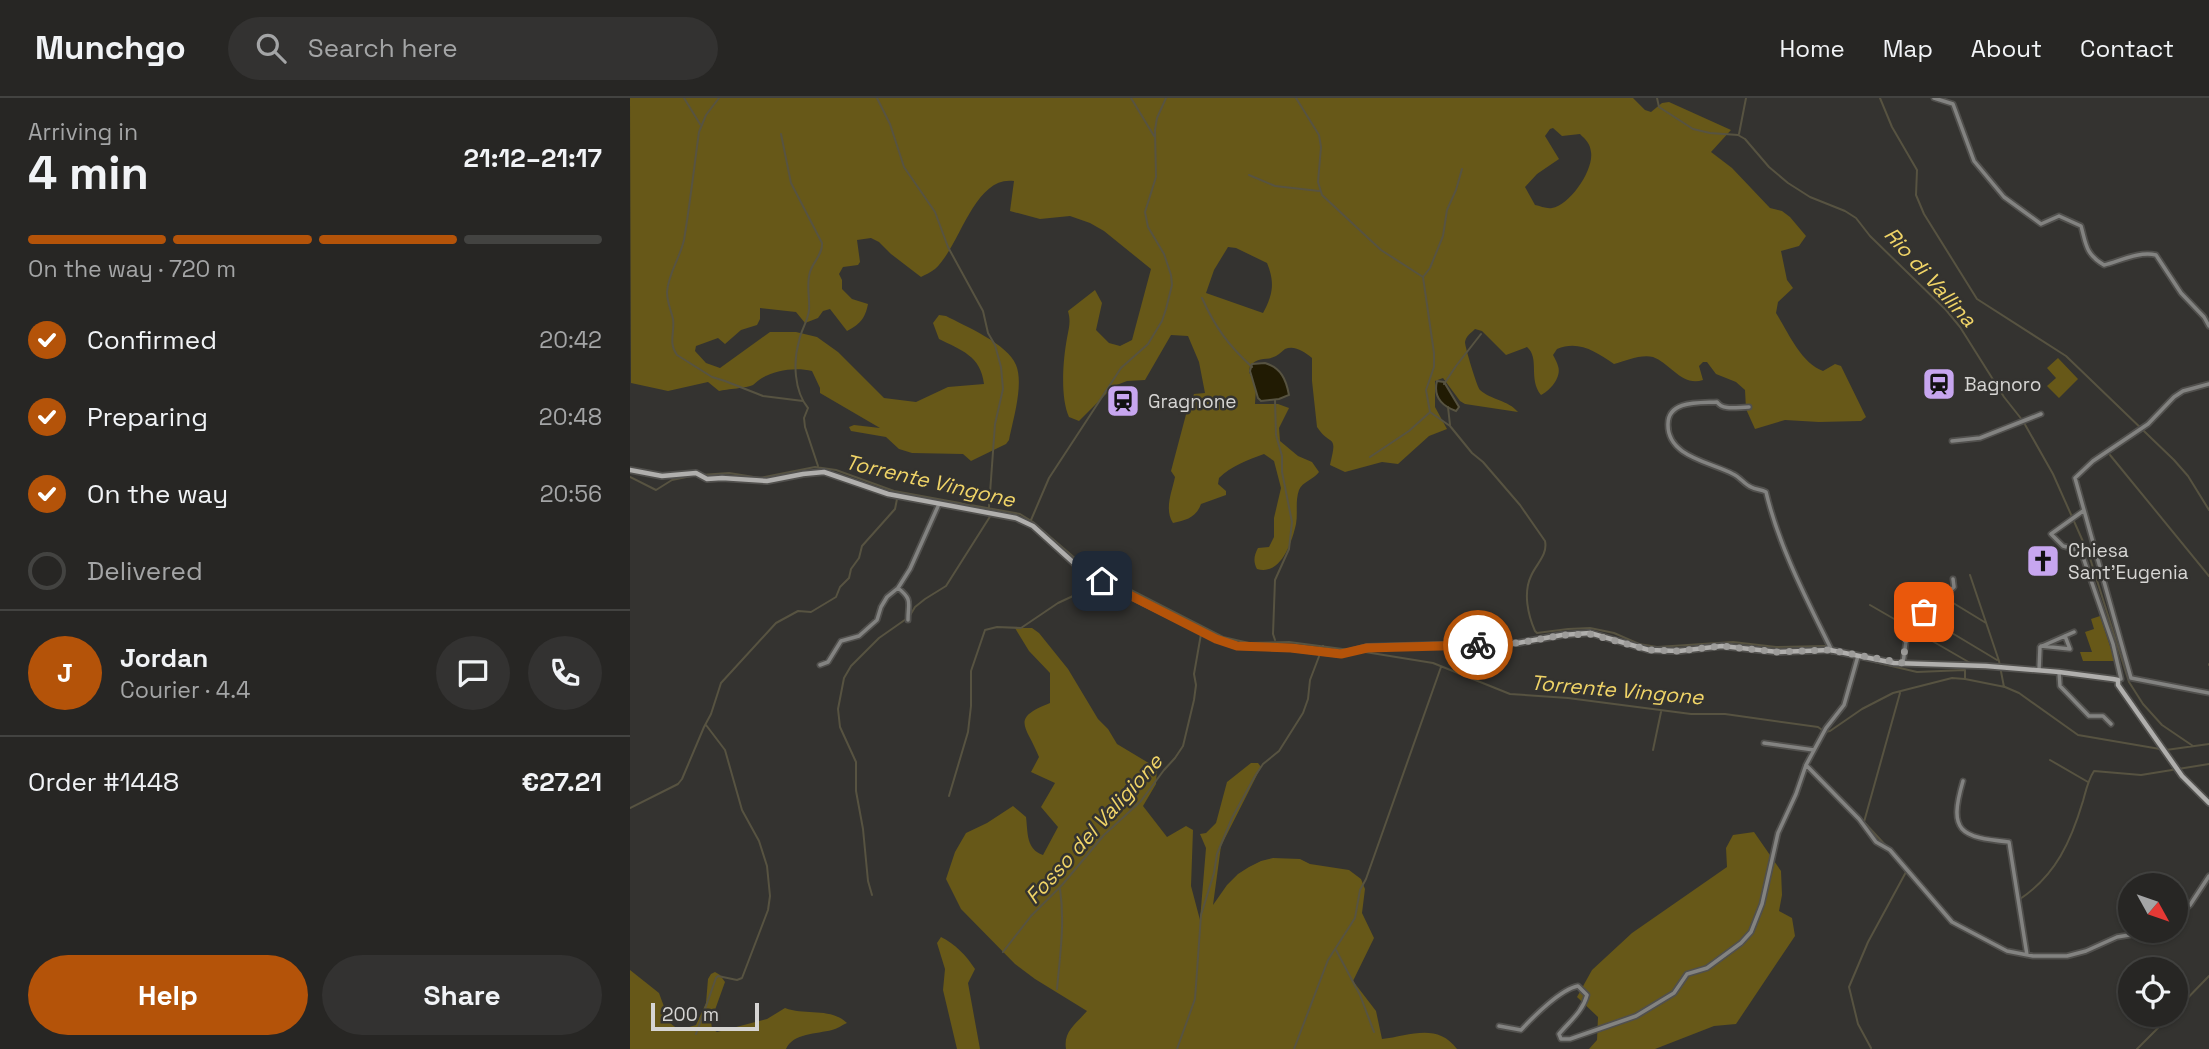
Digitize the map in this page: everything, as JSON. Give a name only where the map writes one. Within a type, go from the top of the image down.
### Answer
[{"type":"street","points":[[1934,98],[1953,104],[1974,161],[2004,197],[2041,224],[2059,216],[2081,226],[2084,244],[2104,265],[2136,256],[2156,255],[2181,293],[2209,326]]},
{"type":"street","points":[[2125,679],[2092,533],[2074,480],[2076,475],[2093,461],[2142,428],[2174,397],[2183,391],[2209,384]]},
{"type":"street","points":[[1749,407],[1725,408],[1717,402],[1682,405],[1671,413],[1668,431],[1672,441],[1691,457],[1715,465],[1737,476],[1751,488],[1760,488],[1766,492],[1793,569],[1832,650]]},
{"type":"street","points":[[1952,441],[1980,438],[2041,414]]},
{"type":"street","points":[[630,470],[662,476],[696,472],[707,479],[767,481],[821,472],[899,496],[1016,518],[1033,526],[1075,564],[1103,582],[1216,639],[1237,646],[1291,648],[1341,654],[1361,649],[1518,643],[1562,635],[1590,634],[1649,650],[1679,651],[1721,646],[1778,652],[1832,650],[1903,663],[2039,670],[2125,679],[2209,693]]},
{"type":"street","points":[[820,665],[828,662],[841,641],[859,636],[877,620],[887,597],[898,588],[909,569],[939,504]]},
{"type":"street","points":[[2083,511],[2052,534],[2063,546],[2078,550],[2082,554],[2125,679]]},
{"type":"street","points":[[1903,663],[1909,620],[1930,609],[1954,587],[1953,579]]},
{"type":"street","points":[[898,588],[908,595],[908,618]]},
{"type":"street","points":[[2041,646],[2074,632]]},
{"type":"street","points":[[2041,646],[2070,649],[2065,636]]},
{"type":"street","points":[[2039,670],[2041,646]]},
{"type":"street","points":[[1499,1026],[1521,1030],[1531,1018],[1567,990],[1578,986],[1587,995],[1582,1010],[1559,1034],[1561,1039],[1570,1039],[1636,1016],[1674,993],[1687,974],[1707,968],[1741,943],[1751,932],[1762,904],[1778,833],[1806,765],[1826,728],[1844,705],[1858,656]]},
{"type":"street","points":[[2059,672],[2060,685],[2090,716],[2103,716],[2111,724]]},
{"type":"street","points":[[2125,679],[2118,685],[2182,776],[2209,803]]},
{"type":"street","points":[[1764,743],[1814,750]]},
{"type":"street","points":[[1806,765],[1859,819],[1875,842],[1890,850],[1952,922],[2007,951],[2026,955],[2067,956],[2118,937]]},
{"type":"street","points":[[1963,781],[1956,806],[1959,825],[1973,838],[2009,842],[2026,955]]},
{"type":"street","points":[[2188,907],[2209,876]]},
{"type":"shaded area","points":[[630,98],[1633,98],[1645,110],[1651,112],[1662,103],[1669,102],[1731,130],[1711,152],[1732,168],[1770,208],[1782,211],[1790,217],[1806,236],[1799,246],[1781,251],[1787,280],[1793,288],[1778,302],[1776,313],[1796,346],[1815,367],[1823,371],[1835,364],[1841,366],[1866,417],[1861,421],[1785,420],[1755,429],[1746,409],[1745,390],[1736,382],[1716,374],[1707,362],[1699,366],[1703,380],[1696,381],[1682,377],[1653,357],[1638,357],[1614,364],[1594,352],[1573,346],[1557,349],[1553,355],[1559,370],[1557,379],[1541,395],[1535,382],[1533,357],[1527,347],[1506,355],[1482,331],[1475,329],[1465,342],[1478,387],[1518,412],[1465,404],[1443,378],[1435,381],[1435,407],[1447,429],[1429,436],[1398,464],[1382,462],[1345,472],[1330,465],[1333,444],[1317,427],[1312,358],[1299,350],[1289,348],[1250,366],[1249,372],[1256,387],[1255,404],[1278,404],[1289,408],[1279,428],[1280,441],[1298,456],[1312,462],[1319,472],[1299,490],[1296,524],[1284,556],[1273,567],[1257,569],[1254,559],[1258,548],[1269,547],[1274,537],[1274,518],[1281,488],[1274,461],[1264,454],[1234,467],[1219,478],[1218,484],[1226,491],[1226,495],[1201,504],[1193,515],[1186,519],[1173,523],[1170,518],[1170,500],[1175,477],[1171,471],[1188,407],[1194,394],[1205,393],[1199,362],[1188,336],[1171,335],[1145,380],[1127,381],[1114,386],[1079,421],[1069,417],[1064,399],[1063,378],[1068,311],[1095,290],[1102,303],[1096,330],[1109,343],[1120,346],[1132,340],[1151,269],[1090,223],[1070,216],[1040,219],[1010,211],[1014,181],[1000,182],[988,189],[969,214],[944,259],[935,269],[921,277],[879,242],[871,238],[857,240],[860,262],[858,265],[843,267],[839,274],[842,289],[852,299],[868,304],[861,320],[847,331],[830,309],[805,323],[796,312],[760,308],[757,325],[741,330],[725,344],[718,338],[696,346],[695,351],[706,363],[720,368],[770,332],[796,332],[817,337],[838,352],[884,398],[916,402],[948,387],[984,384],[979,367],[969,355],[939,339],[933,323],[939,315],[946,316],[995,343],[1016,365],[1018,392],[1006,444],[971,461],[963,454],[912,453],[899,449],[886,437],[851,431],[849,427],[854,425],[880,428],[820,393],[812,371],[806,370],[780,371],[750,386],[719,391],[708,382],[668,391],[631,383]],"holes":[[[1553,128],[1562,136],[1580,134],[1590,146],[1591,159],[1585,177],[1573,194],[1566,201],[1550,208],[1535,205],[1525,187],[1537,174],[1559,159],[1545,136]],[[1228,247],[1236,248],[1267,263],[1272,288],[1263,313],[1206,293],[1214,270]]]},
{"type":"shaded area","points":[[2058,358],[2078,379],[2059,398],[2047,386],[2056,378],[2047,368]]},
{"type":"shaded area","points":[[1265,363],[1282,375],[1289,395],[1261,401],[1258,398],[1250,371],[1252,364]]},
{"type":"shaded area","points":[[1437,381],[1444,382],[1459,407],[1456,411],[1440,400],[1436,392]]},
{"type":"shaded area","points":[[2100,616],[2115,661],[2083,661],[2080,652],[2092,652],[2085,632],[2094,629],[2091,619]]},
{"type":"shaded area","points":[[1015,628],[1032,628],[1039,633],[1068,669],[1098,719],[1117,744],[1157,768],[1156,784],[1143,806],[1167,837],[1186,826],[1193,830],[1191,886],[1200,920],[1206,848],[1200,834],[1206,833],[1216,823],[1227,782],[1251,763],[1258,763],[1261,767],[1221,846],[1213,905],[1238,874],[1261,861],[1273,858],[1300,859],[1310,864],[1349,870],[1361,879],[1365,889],[1362,913],[1374,938],[1353,981],[1376,1011],[1382,1039],[1432,1033],[1449,1041],[1457,1049],[1066,1049],[1069,1032],[1087,1011],[1015,964],[961,909],[946,879],[955,852],[966,833],[1013,806],[1026,817],[1033,849],[1043,855],[1058,827],[1041,807],[1055,783],[1031,772],[1039,757],[1025,724],[1029,714],[1050,703],[1050,673],[1029,651]]},
{"type":"shaded area","points":[[1754,832],[1781,871],[1782,895],[1779,911],[1792,918],[1795,936],[1736,1024],[1714,1026],[1655,1049],[1589,1049],[1597,1040],[1598,1017],[1577,997],[1592,970],[1632,933],[1727,867],[1726,848],[1733,835]]},
{"type":"shaded area","points":[[941,937],[960,950],[975,969],[968,983],[980,1049],[957,1049],[943,990],[945,969],[937,943]]},
{"type":"shaded area","points":[[630,970],[659,993],[670,1023],[679,1030],[696,1025],[706,1003],[708,979],[715,972],[725,982],[711,1021],[712,1029],[717,1032],[767,1019],[785,1008],[825,1013],[847,1023],[800,1037],[786,1049],[630,1049]]},
{"type":"waterway","points":[[684,98],[700,124]]},
{"type":"waterway","points":[[719,98],[706,115],[699,132],[684,240],[668,285],[674,351],[712,377],[763,396],[803,401]]},
{"type":"waterway","points":[[877,98],[890,124],[904,167],[935,212],[948,247],[983,311],[988,333],[995,345],[1003,389],[995,424],[989,507]]},
{"type":"waterway","points":[[1131,98],[1154,136]]},
{"type":"waterway","points":[[1031,520],[1049,478],[1121,368],[1148,344],[1166,309],[1172,285],[1171,275],[1164,254],[1148,227],[1145,212],[1156,177],[1157,118],[1166,98]]},
{"type":"waterway","points":[[1296,98],[1319,135],[1321,147],[1318,182],[1322,195],[1381,250],[1423,277],[1434,353],[1434,367],[1426,390],[1430,412],[1450,426],[1483,462],[1520,505],[1545,541],[1543,555],[1531,576],[1527,590],[1535,631],[1537,633],[1590,628],[1657,647],[1733,642],[1776,647],[1828,648]]},
{"type":"waterway","name":"Rio di Vallina","points":[[1657,98],[1659,107],[1693,129],[1738,135],[1745,139],[1769,167],[1788,183],[1810,197],[1856,218],[1870,236],[1946,310],[2023,421],[2053,474],[2089,555],[2129,682],[2143,704],[2162,725],[2193,746]]},
{"type":"waterway","points":[[1739,134],[1746,98]]},
{"type":"waterway","points":[[1880,98],[1892,127],[1917,170],[1916,195],[1924,214],[1977,299],[2066,356],[2174,460],[2188,476],[2209,510]]},
{"type":"waterway","points":[[781,134],[791,183],[822,243],[821,251],[811,268],[808,286],[809,310],[796,358],[797,385],[808,408],[804,418],[805,427],[818,466]]},
{"type":"waterway","points":[[1423,277],[1430,268],[1443,236],[1447,210],[1462,169]]},
{"type":"waterway","points":[[1249,175],[1275,186],[1319,191]]},
{"type":"waterway","points":[[1202,298],[1223,335],[1252,367]]},
{"type":"waterway","points":[[1444,384],[1481,334]]},
{"type":"waterway","points":[[1275,400],[1276,435],[1282,456],[1282,472],[1292,522],[1289,549],[1275,580],[1275,640]]},
{"type":"waterway","points":[[1448,407],[1450,425]]},
{"type":"waterway","points":[[1370,457],[1409,431],[1429,413]]},
{"type":"waterway","points":[[2110,455],[2209,576]]},
{"type":"waterway","name":"Torrente Vingone","points":[[701,475],[729,473],[760,478],[815,467],[836,470],[894,491],[1020,514],[1084,566],[1223,637],[1249,643],[1289,642],[1350,650]]},
{"type":"waterway","name":"Torrente Vingone","points":[[630,477],[656,490],[672,480],[696,475]]},
{"type":"waterway","points":[[630,808],[678,784],[711,714],[721,683],[776,623],[798,611],[811,612],[836,597],[840,587],[849,578],[862,546],[895,509],[897,499]]},
{"type":"waterway","points":[[872,895],[856,791],[856,762],[840,727],[838,709],[844,678],[851,666],[879,638],[909,617],[915,607],[925,599],[946,586],[991,515]]},
{"type":"waterway","points":[[1970,575],[1999,661],[2004,687]]},
{"type":"waterway","points":[[949,796],[968,732],[971,671],[985,630],[997,627],[1021,628],[1058,603],[1101,583]]},
{"type":"waterway","points":[[1945,598],[1986,623]]},
{"type":"waterway","points":[[1870,605],[1972,664]]},
{"type":"waterway","points":[[1947,630],[1997,660]]},
{"type":"waterway","name":"Fosso del Valigione","points":[[1003,952],[1031,916],[1062,885],[1104,835],[1141,801],[1183,746],[1194,700],[1194,674],[1201,634]]},
{"type":"waterway","points":[[1177,1049],[1195,999],[1201,915],[1217,854],[1232,818],[1255,776],[1263,764],[1279,751],[1303,713],[1310,680],[1323,646]]},
{"type":"waterway","name":"Torrente Vingone","points":[[1359,651],[1433,663],[1510,694],[1568,698],[1691,714],[1725,714],[1818,727],[1825,732],[1893,693],[1952,678],[1965,679],[2005,687],[2019,693],[2078,735],[2160,749]]},
{"type":"waterway","points":[[1832,652],[1917,672],[1965,670],[1965,679]]},
{"type":"waterway","points":[[1294,1049],[1328,960],[1355,918],[1360,890],[1441,667]]},
{"type":"waterway","points":[[1888,848],[1864,822],[1900,693]]},
{"type":"waterway","points":[[1653,750],[1661,712]]},
{"type":"waterway","points":[[696,1034],[716,978],[742,978],[768,910],[770,896],[767,866],[759,841],[742,810],[725,750],[706,725]]},
{"type":"waterway","name":"Rio di Vallina","points":[[2166,750],[2209,744]]},
{"type":"waterway","points":[[2050,760],[2088,782]]},
{"type":"waterway","points":[[2020,899],[2033,890],[2060,856],[2073,830],[2094,771],[2141,775],[2209,764]]},
{"type":"waterway","points":[[1871,1048],[1858,1024],[1849,987],[1868,942],[1906,872]]},
{"type":"waterway","points":[[1057,989],[1062,927],[1060,889]]},
{"type":"waterway","points":[[1336,950],[1360,995],[1374,1032]]},
{"type":"waterway","points":[[2188,998],[2209,976]]},
{"type":"waterway","points":[[2137,1049],[2159,1027]]},
{"type":"way so far","points":[[1478,645],[1590,634],[1649,650],[1679,651],[1721,646],[1778,652],[1830,650],[1903,663],[1909,620],[1924,612]]},
{"type":"place","name":"Bagnoro","points":[[1939,384]]},
{"type":"place","name":"Gragnone","points":[[1123,401]]},
{"type":"place","name":"Chiesa Sant'Eugenia","points":[[2043,561]]},
{"type":"route","points":[[1102,581],[1216,639],[1237,646],[1291,648],[1341,654],[1367,648],[1478,645]]}]
